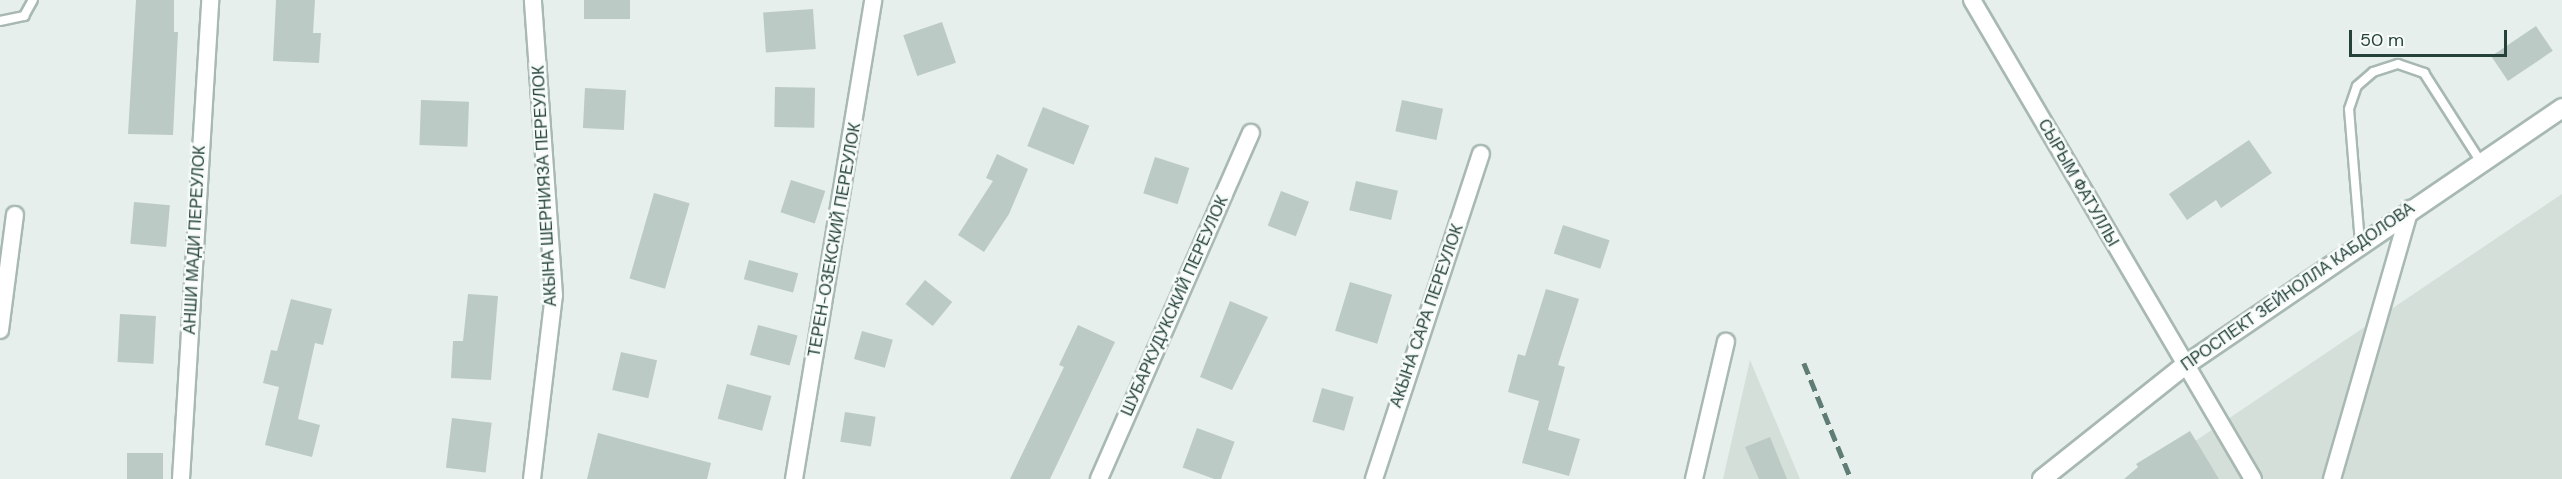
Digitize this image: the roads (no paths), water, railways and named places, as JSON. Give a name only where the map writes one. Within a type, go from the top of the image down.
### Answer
[{"type":"main road","name":"ПРОСПЕКТ ЗЕЙНОЛЛА КАБДОЛОВА","points":[[2042,479],[2184,366],[2360,243],[2562,108]]},
{"type":"street","name":"АНШИ МАДИ ПЕРЕУЛОК","points":[[181,479],[210,0]]},
{"type":"street","name":"АКЫНА ШЕРНИЯЗА ПЕРЕУЛОК","points":[[532,479],[554,295],[533,0]]},
{"type":"street","name":"ТЕРЕН-ОЗЕКСКИЙ ПЕРЕУЛОК","points":[[794,479],[855,128],[873,0]]},
{"type":"street","name":"СЫРЫМ ФАТУЛЛЫ","points":[[1972,0],[2184,366],[2253,479]]},
{"type":"street","name":"ШУБАРКУДУКСКИЙ ПЕРЕУЛОК","points":[[1099,479],[1251,133]]},
{"type":"street","name":"АКЫНА САРА ПЕРЕУЛОК","points":[[1374,479],[1481,154]]},
{"type":"street","points":[[2332,479],[2410,209]]},
{"type":"street","points":[[0,330],[15,215]]},
{"type":"street","points":[[1694,479],[1726,342]]},
{"type":"lane","points":[[0,21],[24,16],[33,0]]},
{"type":"lane","points":[[2360,243],[2349,109],[2357,86],[2373,72],[2398,64],[2424,73],[2481,162]]},
{"type":"railway","points":[[1804,363],[1851,479]]}]
